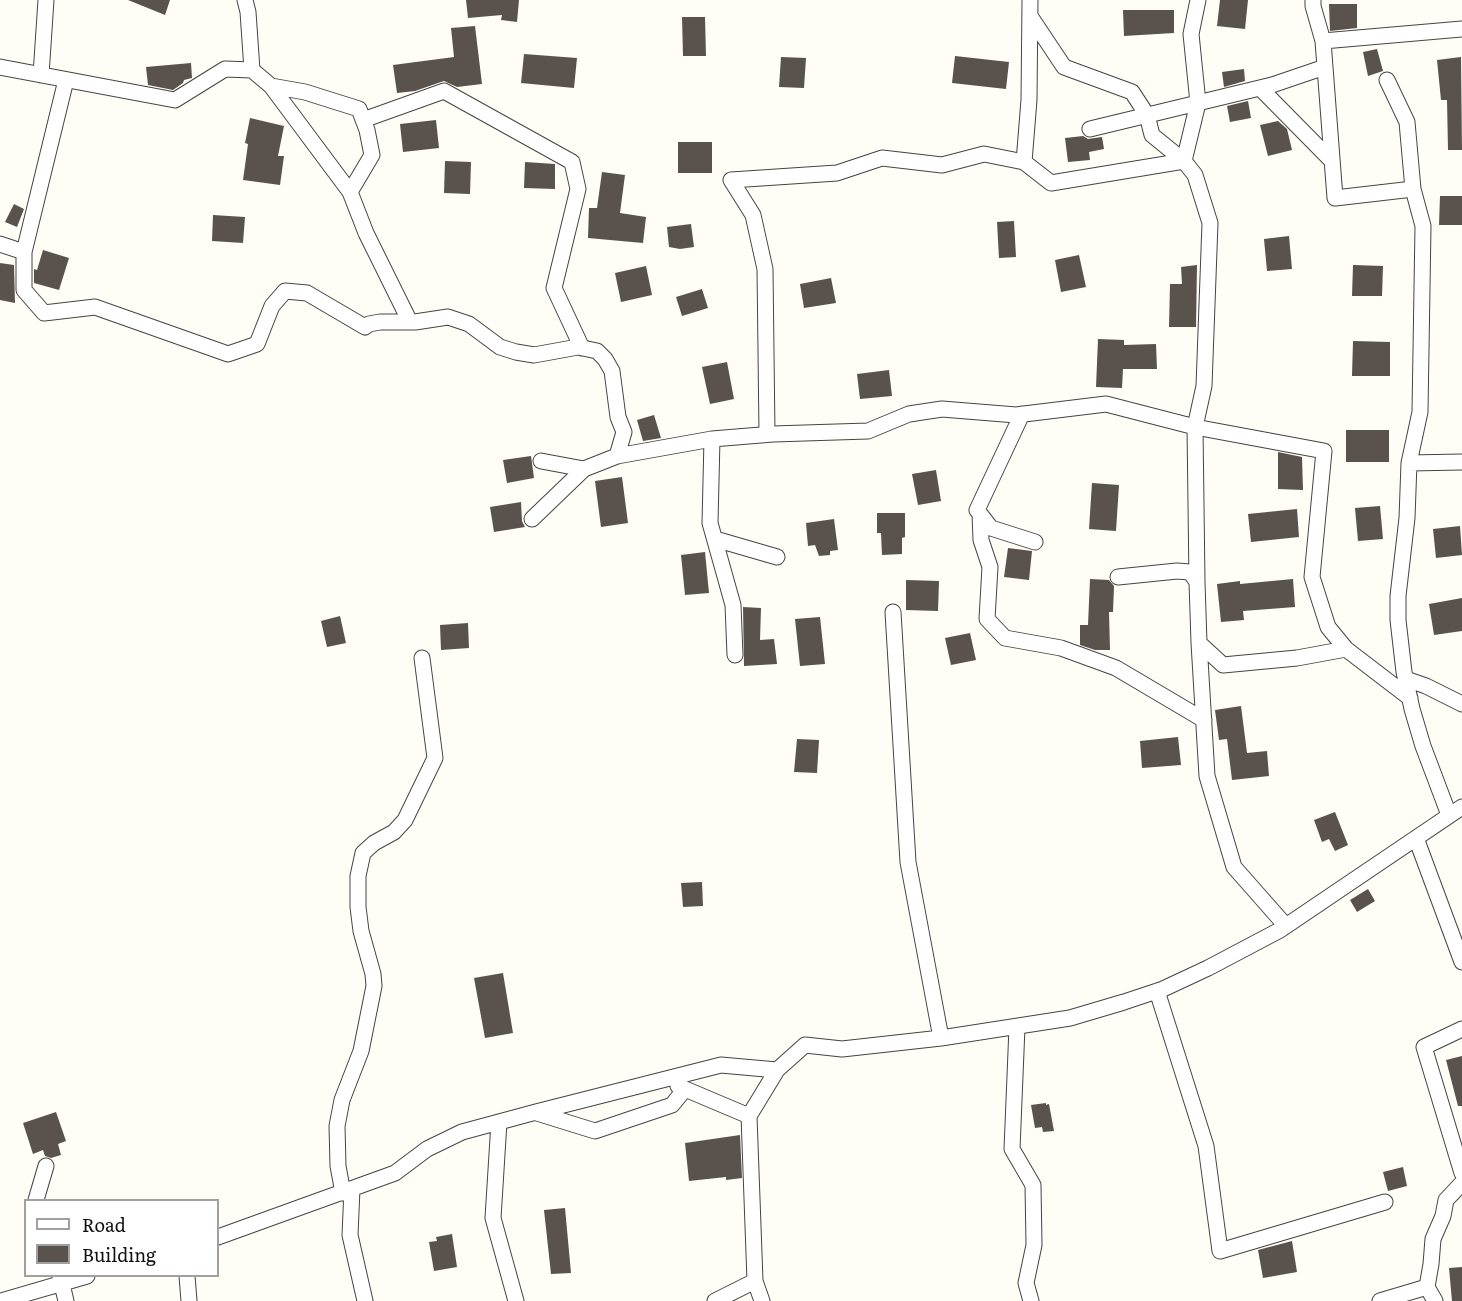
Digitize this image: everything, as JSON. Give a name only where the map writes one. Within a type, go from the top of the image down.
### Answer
[{"type":"street","points":[[41,75],[46,0]]},
{"type":"street","points":[[245,0],[252,70]]},
{"type":"street","points":[[1184,161],[1198,103],[1191,33],[1198,0]]},
{"type":"street","points":[[1313,0],[1323,41],[1335,198],[1413,189]]},
{"type":"street","points":[[1030,8],[1064,67],[1131,92],[1147,115],[1152,135],[1184,161],[1195,175],[1210,223],[1204,386],[1195,427],[1199,643],[1207,776],[1234,867],[1286,926]]},
{"type":"street","points":[[1024,162],[1029,100],[1030,8]]},
{"type":"street","points":[[1323,41],[1462,29]]},
{"type":"street","points":[[0,67],[175,100],[225,69],[252,70],[271,86],[350,192],[366,233],[410,322]]},
{"type":"street","points":[[1090,129],[1260,88],[1325,67]]},
{"type":"street","points":[[66,80],[24,252],[24,290],[44,313],[95,307],[228,354],[257,344],[272,306],[285,291],[307,293],[365,327],[380,322],[410,322],[448,317],[469,324],[500,347],[534,355],[578,347],[597,351],[612,371],[618,417],[624,432],[617,456]]},
{"type":"street","points":[[762,1301],[755,1281],[749,1116],[777,1070],[805,1045],[842,1049],[1017,1027],[1070,1018],[1158,991],[1208,968],[1286,926],[1456,811],[1423,746],[1405,676],[1398,620],[1398,596],[1407,518],[1410,464],[1421,403],[1424,245],[1423,226],[1413,189],[1407,122],[1387,80]]},
{"type":"street","points":[[271,86],[305,92],[359,109],[368,130],[372,155],[350,192]]},
{"type":"street","points":[[1260,88],[1331,160]]},
{"type":"street","points":[[363,120],[444,91],[572,162],[578,189],[554,288],[582,348]]},
{"type":"street","points":[[767,434],[765,269],[753,215],[730,180],[837,173],[882,158],[942,165],[984,154],[1024,162],[1051,183],[1184,161]]},
{"type":"street","points":[[0,244],[24,252]]},
{"type":"street","points":[[532,519],[584,469],[617,456],[712,439],[767,434],[868,431],[909,414],[942,409],[1022,414],[1107,404],[1195,427],[1324,451],[1312,577],[1328,627],[1346,649],[1410,698]]},
{"type":"street","points":[[1022,414],[977,510],[991,528],[1035,542]]},
{"type":"street","points":[[712,439],[710,523],[733,605],[735,655]]},
{"type":"street","points":[[541,461],[584,469]]},
{"type":"street","points":[[1410,464],[1462,462]]},
{"type":"street","points":[[980,514],[981,540],[990,567],[987,618],[1005,638],[1061,648],[1116,668],[1204,720]]},
{"type":"street","points":[[715,538],[777,557]]},
{"type":"street","points":[[1118,577],[1177,571],[1190,572],[1197,582]]},
{"type":"street","points":[[893,612],[908,862],[941,1038]]},
{"type":"street","points":[[1199,643],[1223,665],[1297,658],[1346,649]]},
{"type":"street","points":[[365,1301],[350,1234],[347,1191],[338,1166],[337,1126],[342,1100],[362,1051],[374,986],[361,931],[358,876],[363,853],[374,843],[394,832],[405,820],[435,758],[422,658]]},
{"type":"street","points":[[1376,674],[1405,676],[1462,704]]},
{"type":"street","points":[[1416,838],[1462,962]]},
{"type":"street","points":[[1158,991],[1206,1146],[1220,1251],[1385,1202]]},
{"type":"street","points":[[1017,1027],[1012,1149],[1033,1185],[1034,1245],[1026,1283],[1031,1301]]},
{"type":"street","points":[[1462,1029],[1424,1047],[1462,1173]]},
{"type":"street","points":[[219,1237],[395,1173],[427,1149],[462,1132],[721,1065],[777,1070]]},
{"type":"street","points":[[663,1080],[749,1116]]},
{"type":"street","points":[[537,1112],[595,1131],[672,1105],[685,1089]]},
{"type":"street","points":[[499,1122],[493,1218],[516,1301]]},
{"type":"street","points":[[36,1199],[46,1166]]},
{"type":"street","points":[[1435,1301],[1427,1287],[1432,1239],[1443,1216],[1446,1200],[1462,1184]]},
{"type":"street","points":[[1,1301],[61,1280],[77,1277]]},
{"type":"street","points":[[187,1277],[189,1301]]},
{"type":"street","points":[[61,1280],[66,1301]]},
{"type":"street","points":[[715,1301],[755,1281]]},
{"type":"street","points":[[1380,1301],[1427,1287]]},
{"type":"building","points":[[128,0],[170,0],[165,15]]},
{"type":"building","points":[[466,0],[519,0],[517,22],[501,20],[502,15],[468,18]]},
{"type":"building","points":[[1220,0],[1248,0],[1245,29],[1217,26]]},
{"type":"building","points":[[1329,4],[1357,4],[1357,28],[1330,31]]},
{"type":"building","points":[[1123,10],[1174,10],[1174,33],[1124,36]]},
{"type":"building","points":[[682,17],[705,17],[706,56],[683,56]]},
{"type":"building","points":[[475,26],[482,84],[457,87],[444,81],[415,91],[397,93],[393,65],[454,57],[451,28]]},
{"type":"building","points":[[1377,49],[1383,71],[1368,76],[1363,52]]},
{"type":"building","points":[[524,54],[577,58],[574,88],[521,83]]},
{"type":"building","points":[[955,56],[1009,62],[1006,89],[952,83]]},
{"type":"building","points":[[781,57],[806,58],[804,88],[779,87]]},
{"type":"building","points":[[1461,57],[1462,150],[1448,150],[1447,100],[1441,100],[1437,60]]},
{"type":"building","points":[[191,63],[192,78],[184,80],[173,90],[148,85],[146,67]]},
{"type":"building","points":[[1244,69],[1245,81],[1224,87],[1222,72]]},
{"type":"building","points":[[1248,101],[1251,118],[1230,122],[1227,106]]},
{"type":"building","points":[[250,118],[284,126],[278,156],[284,156],[280,185],[243,180],[248,144],[245,143]]},
{"type":"building","points":[[436,120],[439,148],[403,152],[400,124]]},
{"type":"building","points":[[1278,121],[1287,129],[1292,150],[1268,156],[1260,125]]},
{"type":"building","points":[[1083,136],[1088,139],[1102,137],[1104,149],[1089,152],[1090,160],[1068,162],[1065,138]]},
{"type":"building","points":[[678,142],[712,142],[712,173],[678,173]]},
{"type":"building","points":[[445,161],[471,162],[470,194],[444,193]]},
{"type":"building","points":[[525,162],[555,164],[555,189],[524,188]]},
{"type":"building","points":[[602,172],[625,175],[620,213],[646,217],[643,243],[588,238],[589,208],[597,208]]},
{"type":"building","points":[[1440,196],[1462,196],[1462,225],[1439,225]]},
{"type":"building","points":[[14,204],[24,209],[17,227],[5,222]]},
{"type":"building","points":[[213,215],[245,217],[243,243],[212,241]]},
{"type":"building","points":[[1014,221],[1016,257],[999,258],[997,222]]},
{"type":"building","points":[[691,224],[694,247],[680,249],[669,247],[667,227]]},
{"type":"building","points":[[1289,236],[1292,269],[1267,271],[1264,239]]},
{"type":"building","points":[[43,250],[69,258],[59,290],[34,283],[34,269],[37,270]]},
{"type":"building","points":[[1079,255],[1086,287],[1061,292],[1055,260]]},
{"type":"building","points":[[0,263],[14,265],[15,303],[0,300]]},
{"type":"building","points":[[1197,265],[1196,327],[1169,327],[1170,284],[1182,284],[1181,267]]},
{"type":"building","points":[[1353,265],[1383,266],[1382,296],[1352,296]]},
{"type":"building","points":[[646,266],[652,295],[621,302],[615,273]]},
{"type":"building","points":[[831,278],[836,303],[804,308],[800,284]]},
{"type":"building","points":[[702,289],[708,308],[682,316],[676,297]]},
{"type":"building","points":[[1098,339],[1124,340],[1124,345],[1156,344],[1157,369],[1123,369],[1122,388],[1096,387]]},
{"type":"building","points":[[1353,341],[1390,342],[1390,376],[1352,376]]},
{"type":"building","points":[[727,362],[734,399],[710,404],[702,367]]},
{"type":"building","points":[[889,370],[892,396],[860,399],[857,374]]},
{"type":"building","points":[[654,415],[661,438],[643,441],[637,420]]},
{"type":"building","points":[[1346,430],[1389,430],[1389,462],[1346,462]]},
{"type":"building","points":[[1278,452],[1302,457],[1303,490],[1278,489]]},
{"type":"building","points":[[531,456],[534,478],[507,483],[503,460]]},
{"type":"building","points":[[936,470],[941,501],[918,505],[912,474]]},
{"type":"building","points":[[622,477],[628,523],[601,527],[595,481]]},
{"type":"building","points":[[1092,483],[1119,485],[1116,531],[1089,529]]},
{"type":"building","points":[[521,502],[522,521],[525,527],[494,532],[490,507]]},
{"type":"building","points":[[1380,506],[1383,539],[1358,541],[1355,508]]},
{"type":"building","points":[[1297,509],[1299,537],[1251,542],[1248,514]]},
{"type":"building","points":[[877,513],[905,513],[902,554],[882,555],[881,533],[877,533]]},
{"type":"building","points":[[834,519],[838,550],[830,551],[830,555],[819,556],[815,545],[808,546],[806,523]]},
{"type":"building","points":[[1460,526],[1462,555],[1436,558],[1433,529]]},
{"type":"building","points":[[1008,548],[1032,551],[1029,580],[1004,577]]},
{"type":"building","points":[[705,552],[709,593],[685,595],[681,555]]},
{"type":"building","points":[[1090,579],[1109,580],[1114,586],[1113,612],[1109,612],[1110,650],[1095,650],[1080,645],[1080,625],[1088,625]]},
{"type":"building","points":[[1293,579],[1295,607],[1243,611],[1244,620],[1221,622],[1217,584]]},
{"type":"building","points":[[906,580],[939,581],[938,611],[906,610]]},
{"type":"building","points":[[1462,598],[1462,631],[1434,635],[1429,604]]},
{"type":"building","points":[[743,607],[761,608],[760,640],[774,639],[777,664],[744,666]]},
{"type":"building","points":[[340,616],[346,643],[327,647],[321,621]]},
{"type":"building","points":[[820,617],[825,664],[800,666],[795,619]]},
{"type":"building","points":[[468,623],[469,648],[441,650],[440,625]]},
{"type":"building","points":[[970,633],[976,660],[951,665],[945,638]]},
{"type":"building","points":[[1241,706],[1247,753],[1267,751],[1269,776],[1232,780],[1227,739],[1219,740],[1215,710]]},
{"type":"building","points":[[1178,737],[1181,765],[1142,768],[1140,741]]},
{"type":"building","points":[[797,739],[819,740],[817,773],[794,772]]},
{"type":"building","points":[[1335,812],[1348,845],[1335,851],[1329,839],[1322,842],[1314,820]]},
{"type":"building","points":[[702,882],[703,906],[683,907],[681,883]]},
{"type":"building","points":[[1368,889],[1375,901],[1357,912],[1350,900]]},
{"type":"building","points":[[503,973],[513,1033],[485,1038],[474,978]]},
{"type":"building","points":[[1462,1056],[1462,1106],[1458,1106],[1446,1060]]},
{"type":"building","points":[[1046,1103],[1046,1105],[1049,1104],[1054,1131],[1043,1132],[1042,1127],[1035,1128],[1031,1105]]},
{"type":"building","points":[[56,1112],[66,1141],[58,1144],[61,1155],[51,1158],[45,1156],[43,1150],[33,1154],[23,1123]]},
{"type":"building","points":[[740,1135],[742,1178],[726,1180],[726,1177],[689,1181],[685,1143]]},
{"type":"building","points":[[1403,1167],[1407,1186],[1388,1191],[1383,1172]]},
{"type":"building","points":[[565,1208],[571,1273],[551,1274],[544,1210]]},
{"type":"building","points":[[452,1234],[457,1267],[434,1271],[429,1242],[437,1241],[436,1237]]},
{"type":"building","points":[[1292,1241],[1297,1272],[1263,1278],[1258,1250]]},
{"type":"building","points":[[1462,1267],[1462,1301],[1452,1301],[1449,1268]]}]
